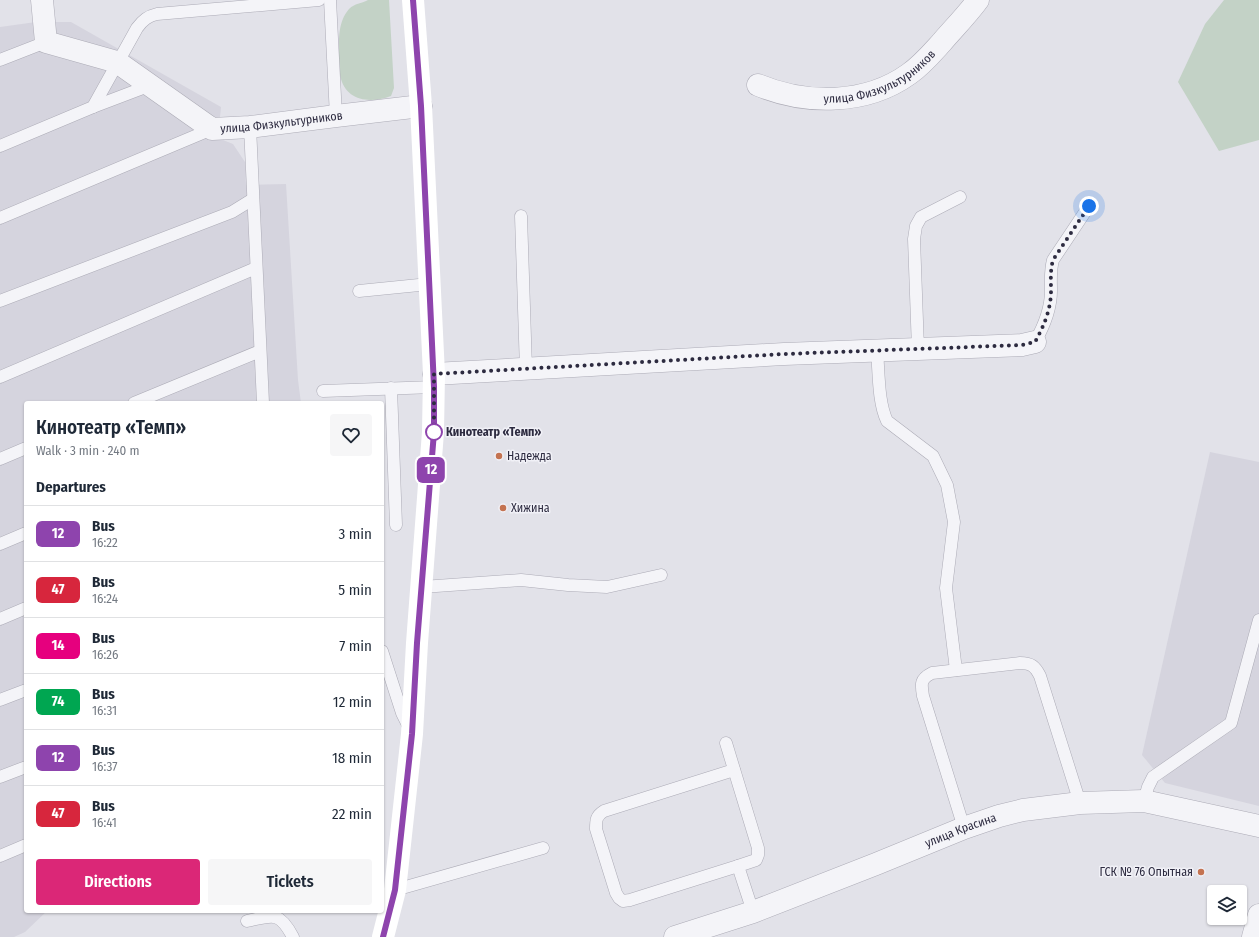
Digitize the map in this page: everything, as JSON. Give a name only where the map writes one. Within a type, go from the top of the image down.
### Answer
[{"type":"street","points":[[42,0],[46,42]]},
{"type":"street","points":[[383,937],[395,890],[412,734],[417,643],[434,432],[434,380],[421,106],[413,0]]},
{"type":"street","name":"улица Физкультурников","points":[[758,85],[788,95],[811,99],[836,99],[856,96],[879,89],[910,74],[923,62],[978,0]]},
{"type":"street","name":"улица Физкультурников","points":[[46,42],[117,62],[212,129],[250,128],[421,106]]},
{"type":"street","points":[[434,380],[526,369],[784,354],[1022,345],[1035,342]]},
{"type":"street","name":"улица Красина","points":[[675,937],[753,912],[964,828],[999,816],[1023,810],[1080,803],[1144,801],[1259,826]]},
{"type":"street","points":[[1253,937],[1259,915]]},
{"type":"lane","points":[[93,107],[137,28],[143,20],[151,15],[319,0]]},
{"type":"lane","points":[[330,0],[336,116]]},
{"type":"lane","points":[[0,60],[46,42]]},
{"type":"lane","points":[[0,146],[93,107],[151,85]]},
{"type":"lane","points":[[250,128],[263,401]]},
{"type":"lane","points":[[0,218],[212,129]]},
{"type":"lane","points":[[918,350],[914,239],[916,226],[921,217],[960,197]]},
{"type":"lane","points":[[0,301],[232,212],[253,199]]},
{"type":"lane","points":[[1035,342],[1042,330],[1050,306],[1050,268],[1053,260],[1089,206]]},
{"type":"lane","points":[[521,216],[526,369]]},
{"type":"lane","points":[[0,377],[256,268]]},
{"type":"lane","points":[[359,291],[429,284]]},
{"type":"lane","points":[[139,401],[260,350]]},
{"type":"lane","points":[[877,351],[882,403],[887,421],[933,456],[947,485],[954,522],[946,588],[956,670]]},
{"type":"lane","points":[[323,391],[391,388],[434,380]]},
{"type":"lane","points":[[391,388],[396,525]]},
{"type":"lane","points":[[0,459],[24,449]]},
{"type":"lane","points":[[0,544],[24,534]]},
{"type":"lane","points":[[422,587],[521,580],[607,587],[662,575]]},
{"type":"lane","points":[[0,619],[24,609]]},
{"type":"lane","points":[[1144,801],[1153,777],[1231,723],[1259,620]]},
{"type":"lane","points":[[384,657],[402,713],[412,734]]},
{"type":"lane","points":[[964,828],[923,696],[921,684],[926,676],[932,673],[1020,662],[1029,663],[1035,667],[1040,676],[1080,803]]},
{"type":"lane","points":[[0,700],[24,691]]},
{"type":"lane","points":[[726,743],[758,848],[756,860],[630,900],[624,901],[619,898],[616,893],[596,829],[596,820],[599,814],[604,810],[734,770]]},
{"type":"lane","points":[[0,778],[24,768]]},
{"type":"lane","points":[[0,856],[24,846]]},
{"type":"lane","points":[[395,890],[543,848]]},
{"type":"lane","points":[[738,866],[753,912]]},
{"type":"lane","points":[[247,921],[269,916],[276,917],[281,919],[286,924],[293,937]]},
{"type":"shaded area","points":[[36,22],[71,22],[221,107],[218,138],[233,144],[245,162],[246,185],[286,184],[298,380],[301,401],[24,401],[24,913],[45,913],[25,932],[14,937],[0,937],[0,27]]},
{"type":"shaded area","points":[[1210,452],[1259,462],[1259,806],[1165,783],[1142,755]]},
{"type":"green space","points":[[368,0],[389,0],[394,88],[391,96],[374,100],[359,98],[347,90],[343,84],[339,67],[339,36],[345,14],[351,7]]},
{"type":"green space","points":[[1224,0],[1259,0],[1259,140],[1219,151],[1178,82],[1205,24]]},
{"type":"bus line","name":"12","points":[[383,937],[395,890],[412,734],[417,643],[434,432],[434,387],[421,106],[413,0]]},
{"type":"place","name":"Кинотеатр «Темп»","points":[[434,432]]},
{"type":"place","name":"Надежда","points":[[499,456]]},
{"type":"place","name":"Хижина","points":[[503,508]]},
{"type":"place","name":"ГСК № 76 Опытная","points":[[1201,872]]},
{"type":"route","points":[[434,432],[434,374],[784,354],[1022,345],[1035,342],[1042,330],[1050,306],[1050,268],[1053,260],[1089,206]]}]
